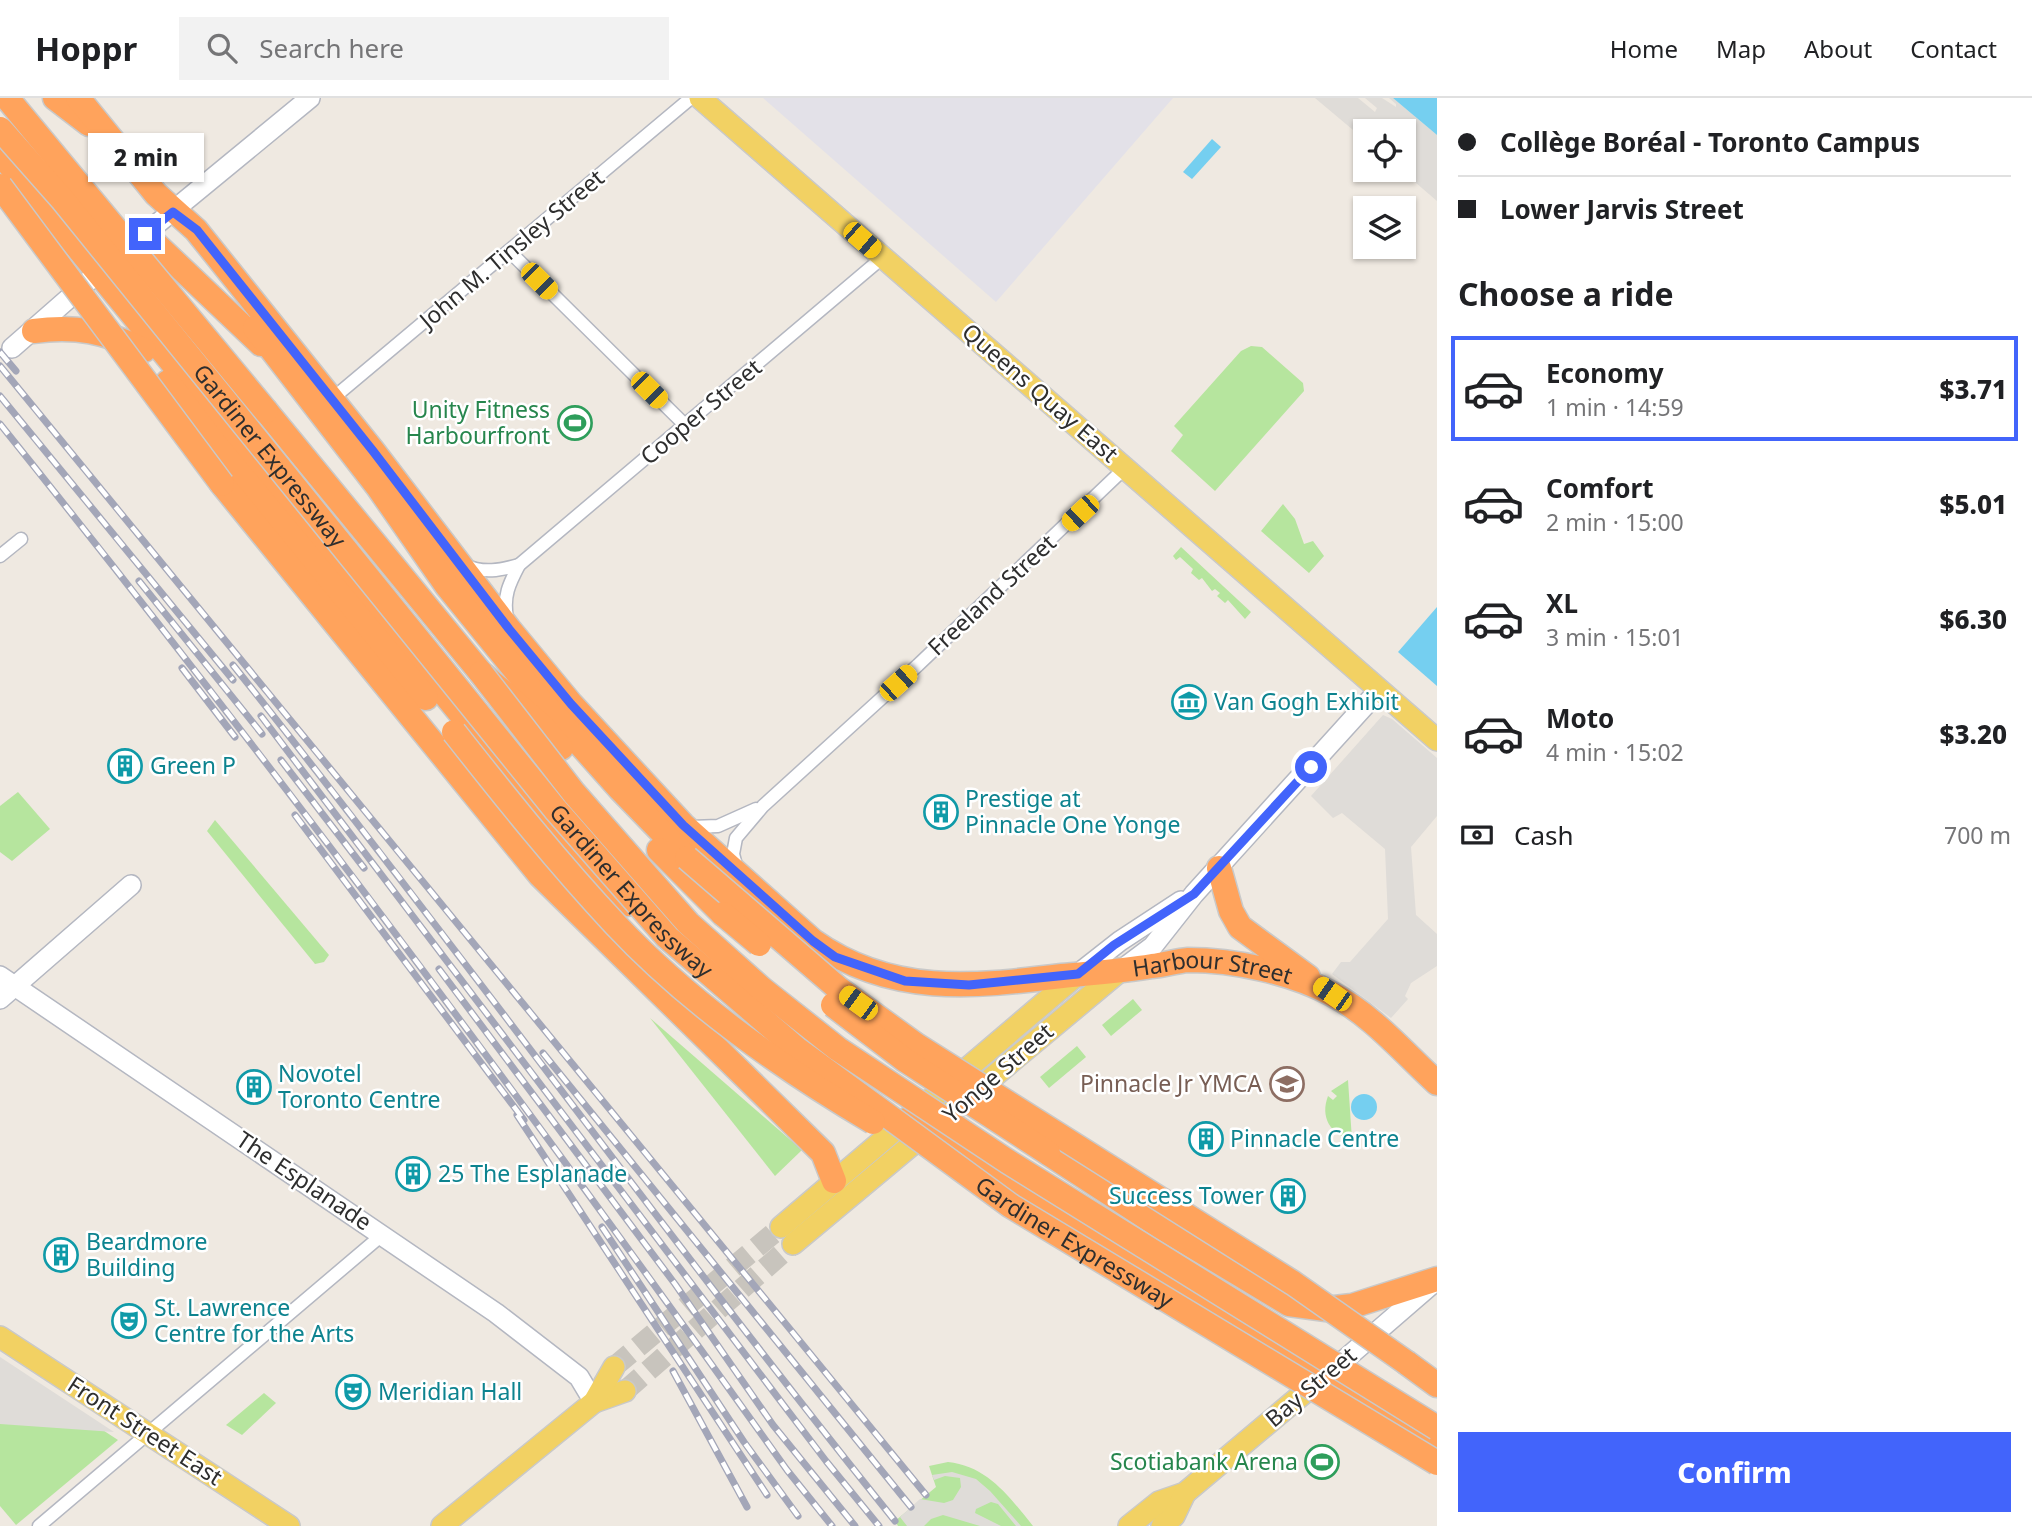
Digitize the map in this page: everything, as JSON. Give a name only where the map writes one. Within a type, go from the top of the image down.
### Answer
[{"type":"highway","name":"Gardiner Expressway","points":[[7,98],[481,673],[574,793],[688,923],[762,989],[838,1049],[1007,1161],[1437,1428]]},
{"type":"highway","points":[[55,98],[110,138]]},
{"type":"highway","points":[[78,98],[173,212],[185,239],[378,487],[447,586],[530,688],[620,789],[697,866],[839,989],[916,1045],[1293,1283],[1437,1385]]},
{"type":"highway","name":"Gardiner Expressway","points":[[0,129],[62,199],[546,799],[667,937],[798,1050],[1011,1206],[1437,1463]]},
{"type":"highway","points":[[0,153],[590,871]]},
{"type":"highway","points":[[0,186],[222,484],[540,875],[823,1153],[834,1181]]},
{"type":"highway","name":"Harbour Street","points":[[173,212],[197,230],[332,399],[509,629],[629,771],[740,877],[835,957],[905,981],[969,985],[1121,970],[1185,960],[1234,964],[1268,971],[1332,994],[1373,1024],[1437,1083]]},
{"type":"highway","points":[[145,234],[234,316],[283,367]]},
{"type":"highway","points":[[98,272],[144,350],[214,443],[543,844],[617,926],[692,996],[760,1050],[834,1099],[1011,1206]]},
{"type":"highway","points":[[34,331],[65,326],[87,328],[119,338],[144,350]]},
{"type":"highway","points":[[481,673],[543,727],[596,788],[723,914],[813,990],[905,1060],[975,1108],[1276,1300],[1300,1307],[1339,1308],[1437,1280]]},
{"type":"highway","points":[[409,715],[483,785],[590,871],[668,939],[930,1132],[1437,1446]]},
{"type":"highway","points":[[1219,868],[1228,903],[1240,927],[1332,994]]},
{"type":"main road","points":[[12,348],[98,272],[310,98]]},
{"type":"main road","name":"Queens Quay East","points":[[700,98],[1437,740]]},
{"type":"main road","name":"Yonge Street","points":[[1194,894],[1114,945],[1078,974],[834,1181],[787,1236],[930,1132],[1153,946],[1194,894],[1379,690]]},
{"type":"main road","points":[[0,999],[8,981],[131,885]]},
{"type":"main road","name":"The Esplanade","points":[[8,981],[496,1313],[579,1377],[594,1402]]},
{"type":"main road","name":"Bay Street","points":[[1129,1526],[1159,1502],[1185,1493],[1437,1280]]},
{"type":"main road","name":"Front Street East","points":[[0,1337],[289,1526]]},
{"type":"main road","points":[[594,1402],[614,1367]]},
{"type":"main road","points":[[442,1526],[594,1402],[625,1391]]},
{"type":"main road","name":"Bay Street","points":[[1162,1526],[1174,1516],[1185,1493]]},
{"type":"street","name":"John M. Tinsley Street","points":[[332,399],[691,98]]},
{"type":"street","points":[[509,251],[685,426]]},
{"type":"street","name":"Cooper Street","points":[[509,629],[504,603],[507,588],[519,565],[882,258]]},
{"type":"street","name":"Freeland Street","points":[[740,877],[734,846],[740,830],[1126,467]]},
{"type":"street","points":[[0,556],[21,539]]},
{"type":"street","points":[[454,559],[474,570],[498,571],[519,565]]},
{"type":"street","name":"Freeland Street","points":[[683,825],[706,828],[718,826],[763,806]]},
{"type":"street","points":[[39,1526],[382,1235]]},
{"type":"shaded area","points":[[763,98],[1173,98],[996,302]]},
{"type":"shaded area","points":[[1315,98],[1358,98],[1375,112],[1377,108],[1365,98],[1382,98],[1396,107],[1389,98],[1393,98],[1437,135],[1437,201],[1415,182],[1416,119],[1353,119],[1353,130]]},
{"type":"shaded area","points":[[1383,715],[1392,719],[1437,758],[1437,816],[1411,847],[1416,915],[1437,934],[1437,966],[1411,983],[1405,996],[1408,999],[1391,1018],[1332,974],[1341,962],[1350,962],[1388,919],[1385,849],[1342,813],[1333,818],[1311,796]]},
{"type":"shaded area","points":[[0,1357],[114,1432],[0,1424]]},
{"type":"shaded area","points":[[952,1472],[976,1479],[1021,1526],[1016,1526],[998,1504],[991,1502],[976,1509],[975,1513],[1001,1526],[980,1526],[943,1515],[931,1519],[924,1526],[907,1526],[900,1517],[920,1499],[944,1503],[953,1500],[961,1487],[960,1478],[945,1476],[934,1480],[932,1475]]},
{"type":"green space","points":[[1251,346],[1262,347],[1303,383],[1304,391],[1215,491],[1171,451],[1183,435],[1174,426],[1241,351]]},
{"type":"green space","points":[[1283,504],[1295,519],[1304,544],[1313,541],[1324,556],[1309,573],[1261,531]]},
{"type":"green space","points":[[1181,547],[1251,612],[1245,619],[1228,600],[1225,603],[1217,596],[1220,593],[1215,589],[1212,591],[1202,578],[1199,580],[1191,573],[1193,569],[1180,557],[1176,560],[1173,556]]},
{"type":"green space","points":[[18,792],[50,829],[12,861],[0,852],[0,806]]},
{"type":"green space","points":[[215,820],[329,955],[324,962],[315,964],[207,831]]},
{"type":"green space","points":[[1133,999],[1142,1010],[1111,1036],[1102,1025]]},
{"type":"green space","points":[[650,1018],[802,1150],[775,1176]]},
{"type":"green space","points":[[1077,1046],[1086,1057],[1049,1088],[1040,1077]]},
{"type":"green space","points":[[1348,1080],[1352,1140],[1333,1129],[1325,1111],[1328,1096],[1333,1100],[1337,1096],[1331,1091]]},
{"type":"green space","points":[[0,1363],[118,1440],[16,1525],[0,1506]]},
{"type":"green space","points":[[264,1393],[276,1403],[242,1435],[226,1425]]},
{"type":"green space","points":[[948,1462],[974,1469],[986,1476],[1006,1494],[1033,1526],[898,1526],[895,1521],[936,1487],[929,1466]]},
{"type":"water","points":[[1393,98],[1437,98],[1437,135]]},
{"type":"water","points":[[1212,139],[1221,147],[1192,179],[1183,172]]},
{"type":"water","points":[[1437,607],[1437,686],[1398,652]]},
{"type":"water","points":[[1364,1094],[1374,1097],[1377,1107],[1374,1117],[1364,1120],[1354,1117],[1351,1107],[1354,1097]]},
{"type":"tunnel","points":[[614,1367],[781,1227]]},
{"type":"tunnel","points":[[625,1391],[793,1244]]},
{"type":"railway","points":[[0,352],[16,371]]},
{"type":"railway","points":[[0,366],[926,1495]]},
{"type":"railway","points":[[0,396],[233,680]]},
{"type":"railway","points":[[0,424],[303,811],[596,1204],[787,1470],[832,1526]]},
{"type":"railway","points":[[139,581],[262,734]]},
{"type":"railway","points":[[233,665],[895,1521]]},
{"type":"railway","points":[[182,668],[235,737]]},
{"type":"railway","points":[[261,716],[826,1461],[879,1526]]},
{"type":"railway","points":[[281,760],[364,868]]},
{"type":"railway","points":[[295,815],[524,1120]]},
{"type":"railway","points":[[439,969],[675,1284],[773,1425],[855,1526]]},
{"type":"railway","points":[[543,1053],[911,1507]]},
{"type":"railway","points":[[517,1115],[767,1495]]},
{"type":"railway","points":[[602,1227],[744,1442],[798,1516]]},
{"type":"railway","points":[[673,1371],[747,1507]]},
{"type":"place","name":"Unity Fitness Harbourfront","points":[[575,423]]},
{"type":"place","name":"Van Gogh Exhibit","points":[[1189,702]]},
{"type":"place","name":"Green P","points":[[125,766]]},
{"type":"place","name":"Prestige at Pinnacle One Yonge","points":[[941,812]]},
{"type":"place","name":"Pinnacle Jr YMCA","points":[[1287,1084]]},
{"type":"place","name":"Novotel Toronto Centre","points":[[254,1087]]},
{"type":"place","name":"Pinnacle Centre","points":[[1206,1139]]},
{"type":"place","name":"25 The Esplanade","points":[[413,1174]]},
{"type":"place","name":"Success Tower","points":[[1288,1196]]},
{"type":"place","name":"Beardmore Building","points":[[61,1255]]},
{"type":"place","name":"St. Lawrence Centre for the Arts","points":[[129,1321]]},
{"type":"place","name":"Meridian Hall","points":[[353,1392]]},
{"type":"place","name":"Scotiabank Arena","points":[[1322,1462]]},
{"type":"route","points":[[145,234],[173,212],[197,230],[373,451],[429,528],[509,629],[629,771],[740,877],[835,957],[860,968],[905,981],[939,985],[969,985],[1078,974],[1143,925],[1194,894],[1311,767]]}]
